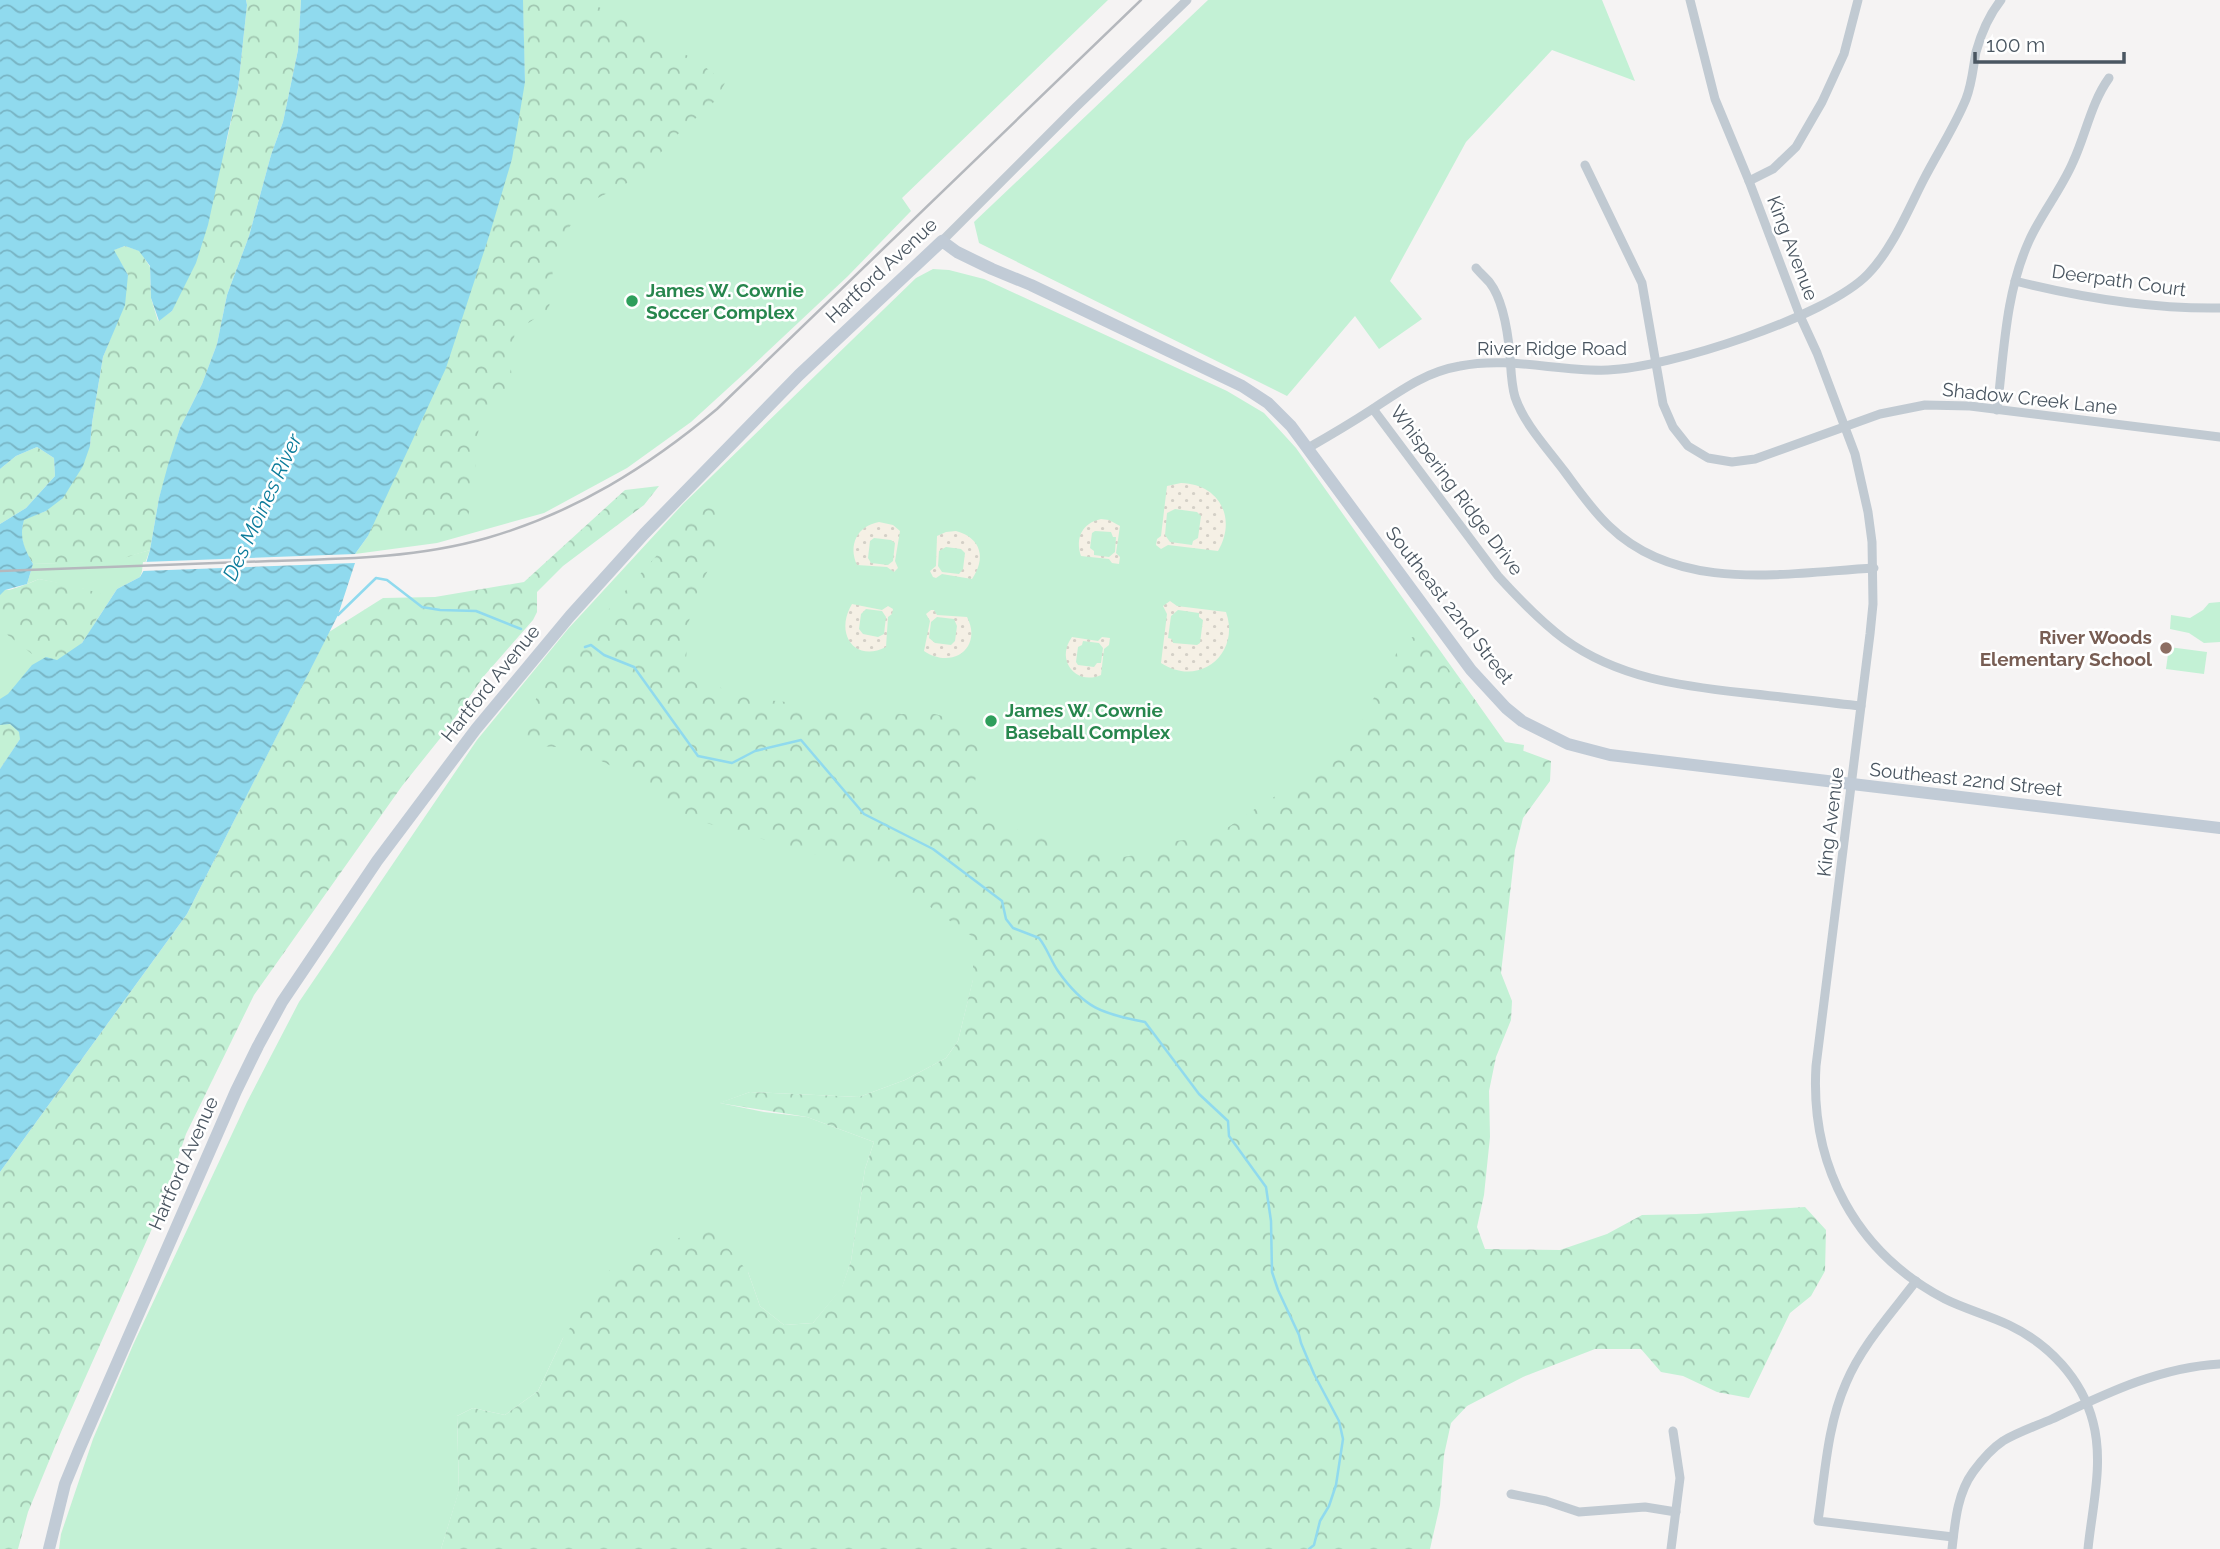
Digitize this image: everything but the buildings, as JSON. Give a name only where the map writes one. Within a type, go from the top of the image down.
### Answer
[{"type":"street","name":"Hartford Avenue","points":[[49,1549],[65,1484],[236,1091],[282,1002],[342,910],[477,729],[570,616],[635,544],[799,375],[942,241],[1074,107],[1187,0]]},
{"type":"street","name":"King Avenue","points":[[1690,0],[1715,99],[1846,426],[1863,482],[1868,512],[1874,568],[1872,614],[1816,1066],[1816,1113],[1825,1159],[1844,1202],[1860,1227],[1916,1281],[1942,1297],[2009,1325],[2037,1342],[2062,1364],[2074,1380],[2087,1402],[2096,1434],[2098,1464],[2088,1549]]},
{"type":"street","points":[[1749,181],[1773,169],[1796,147],[1822,102],[1844,54],[1858,0]]},
{"type":"street","name":"River Ridge Road","points":[[1308,449],[1394,393],[1434,372],[1460,366],[1510,362],[1608,370],[1656,363],[1800,316],[1838,298],[1853,288],[1880,260],[1963,104],[1981,36],[1988,19],[2001,0]]},
{"type":"street","points":[[1997,410],[2009,311],[2015,281],[2028,242],[2067,176],[2100,91],[2109,78]]},
{"type":"street","name":"Shadow Creek Lane","points":[[1586,165],[1643,283],[1664,404],[1673,427],[1688,446],[1708,458],[1732,462],[1755,459],[1880,414],[1925,405],[1997,410],[2220,437]]},
{"type":"street","name":"Southeast 22nd Street","points":[[942,241],[957,252],[992,269],[1242,386],[1279,412],[1471,670],[1506,708],[1522,721],[1567,744],[1610,755],[2220,828]]},
{"type":"street","points":[[1476,268],[1492,285],[1505,320],[1516,397],[1537,434],[1585,499],[1610,527],[1638,548],[1673,565],[1702,572],[1725,575],[1874,568]]},
{"type":"street","name":"Deerpath Court","points":[[2015,281],[2070,294],[2172,306],[2220,308]]},
{"type":"street","name":"Whispering Ridge Drive","points":[[1373,409],[1498,576],[1564,639],[1609,664],[1636,675],[1678,685],[1861,706]]},
{"type":"street","points":[[1916,1281],[1868,1344],[1845,1384],[1831,1427],[1818,1521],[1953,1537]]},
{"type":"street","points":[[1952,1549],[1961,1495],[1971,1474],[1985,1456],[2003,1441],[2087,1402],[2153,1377],[2183,1368],[2220,1364]]},
{"type":"street","points":[[1671,1549],[1681,1478],[1673,1431]]},
{"type":"street","points":[[1511,1493],[1579,1512],[1645,1507],[1676,1512]]},
{"type":"green space","points":[[246,0],[301,0],[298,50],[283,122],[249,236],[227,295],[217,344],[202,384],[180,428],[159,498],[150,550],[111,562],[33,564],[23,542],[24,519],[46,511],[90,446],[103,357],[113,332],[128,275],[113,250],[125,246],[140,251],[150,267],[151,298],[158,321],[172,311],[227,140],[238,88]]},
{"type":"green space","name":"James W. Cownie Soccer Complex","points":[[523,0],[1108,0],[902,198],[911,211],[848,276],[691,422],[627,468],[544,513],[437,543],[355,554],[368,536],[525,82]]},
{"type":"green space","points":[[523,0],[586,0],[699,62],[725,83],[715,101],[678,134],[637,178],[584,205],[555,249],[549,309],[515,332],[510,362],[513,386],[479,424],[472,502],[464,529],[374,541],[368,536],[446,368],[512,159],[525,82]]},
{"type":"green space","points":[[1208,0],[1602,0],[1635,81],[1552,50],[1466,142],[1390,281],[1422,319],[1379,349],[1355,316],[1287,396],[979,243],[974,222]]},
{"type":"green space","points":[[933,269],[984,279],[1227,391],[1264,413],[1296,448],[1505,742],[1524,745],[1468,1188],[985,959],[974,939],[973,980],[958,1041],[946,1058],[905,1080],[859,1097],[750,1092],[720,1103],[807,1117],[874,1142],[865,1169],[851,1261],[842,1288],[813,1323],[784,1325],[760,1306],[748,1272],[563,1338],[538,1391],[505,1415],[473,1408],[457,1416],[459,1491],[441,1549],[59,1549],[61,1534],[93,1439],[133,1345],[247,1102],[299,1002],[477,740],[568,629],[683,504],[916,278]]},
{"type":"green space","points":[[37,447],[54,458],[55,476],[26,508],[0,524],[0,469],[16,456]]},
{"type":"green space","points":[[659,486],[644,505],[563,566],[537,592],[537,612],[533,620],[484,676],[442,736],[402,786],[254,995],[186,1134],[159,1213],[61,1432],[28,1512],[18,1549],[0,1549],[0,1172],[187,914],[329,632],[383,598],[435,597],[524,582],[625,490]]},
{"type":"green space","points":[[705,504],[717,508],[720,545],[696,595],[688,625],[686,661],[708,684],[758,699],[902,714],[935,714],[963,722],[984,738],[973,791],[988,810],[1018,830],[1111,859],[1141,854],[1175,841],[1214,837],[1265,802],[1320,771],[1358,729],[1399,648],[1412,637],[1423,640],[1476,701],[1494,740],[1551,761],[1550,781],[1523,818],[1515,850],[1501,973],[1512,1001],[1511,1020],[1496,1057],[1489,1091],[1490,1137],[1484,1195],[1477,1227],[1485,1249],[1560,1250],[1607,1234],[1642,1215],[1805,1207],[1826,1230],[1825,1271],[1811,1296],[1790,1313],[1749,1398],[1717,1392],[1683,1376],[1661,1372],[1641,1349],[1595,1349],[1523,1377],[1467,1406],[1451,1423],[1444,1455],[1440,1505],[1430,1549],[441,1549],[459,1490],[457,1416],[473,1408],[505,1415],[538,1391],[563,1338],[612,1267],[709,1225],[748,1272],[760,1306],[784,1325],[813,1323],[842,1287],[851,1261],[865,1169],[874,1142],[807,1117],[719,1103],[750,1092],[859,1097],[905,1080],[946,1058],[958,1041],[973,979],[973,937],[883,874],[703,822],[665,805],[615,768],[576,748],[538,746],[520,731],[538,695],[564,660]]},
{"type":"green space","points":[[150,550],[140,577],[117,589],[0,769],[0,590],[84,589],[39,579],[27,584],[33,564],[111,561]]},
{"type":"green space","points":[[39,579],[104,595],[97,618],[88,634],[57,660],[32,654],[0,629],[1,603],[5,593]]},
{"type":"green space","points":[[2220,602],[2220,642],[2204,643],[2189,633],[2170,629],[2171,615],[2190,618],[2209,603]]},
{"type":"green space","points":[[2169,647],[2207,652],[2204,674],[2166,669]]},
{"type":"green space","points":[[9,724],[19,732],[20,739],[0,769],[0,725]]},
{"type":"sand","points":[[1181,483],[1195,485],[1215,497],[1221,505],[1226,527],[1218,551],[1168,545],[1161,549],[1156,545],[1161,536],[1167,486]],"holes":[[[1175,509],[1197,512],[1201,516],[1198,538],[1192,545],[1170,542],[1165,535],[1167,513]]]},
{"type":"sand","points":[[1109,520],[1120,526],[1116,553],[1120,557],[1119,564],[1112,563],[1109,559],[1081,556],[1080,537],[1085,528],[1094,521]],"holes":[[[1111,532],[1113,537],[1116,537],[1115,552],[1109,557],[1094,555],[1090,548],[1092,533]]]},
{"type":"sand","points":[[879,522],[893,525],[900,531],[895,561],[898,568],[894,572],[887,567],[857,565],[854,558],[856,538],[871,524]],"holes":[[[874,538],[895,543],[893,561],[888,565],[871,563],[868,558],[870,541]]]},
{"type":"sand","points":[[946,532],[965,534],[976,544],[980,557],[972,579],[942,574],[933,577],[930,571],[936,566],[937,536]],"holes":[[[946,547],[961,549],[965,553],[963,569],[959,574],[942,572],[938,566],[939,551]]]},
{"type":"sand","points":[[1170,601],[1177,606],[1226,612],[1228,641],[1213,663],[1202,669],[1189,671],[1175,670],[1161,663],[1167,614],[1163,606]],"holes":[[[1178,610],[1199,613],[1203,620],[1200,643],[1173,643],[1172,639],[1168,638],[1171,616]]]},
{"type":"sand","points":[[852,604],[882,610],[888,606],[893,609],[888,617],[886,647],[875,651],[857,648],[847,635],[847,615]],"holes":[[[866,609],[882,611],[886,617],[884,634],[878,637],[863,634],[859,629],[861,614]]]},
{"type":"sand","points":[[934,610],[937,615],[967,617],[971,638],[962,653],[945,658],[924,651],[930,621],[926,614]],"holes":[[[937,617],[954,619],[957,626],[955,641],[951,645],[935,643],[929,638],[931,622]]]},
{"type":"sand","points":[[1072,637],[1098,641],[1102,637],[1110,638],[1109,645],[1104,649],[1101,675],[1084,677],[1076,674],[1067,662],[1067,646]],"holes":[[[1083,641],[1099,643],[1103,648],[1101,663],[1094,667],[1078,665],[1078,647]]]},
{"type":"water","points":[[0,0],[246,0],[247,5],[238,88],[208,225],[196,263],[172,311],[159,321],[151,298],[150,266],[139,251],[125,246],[114,250],[128,275],[125,305],[103,357],[90,446],[83,466],[63,498],[46,511],[24,520],[23,542],[33,564],[27,584],[5,590],[0,595],[0,524],[26,508],[55,476],[54,458],[37,447],[16,456],[0,469]]},
{"type":"water","name":"Des Moines River","points":[[301,0],[523,0],[525,82],[512,159],[446,368],[368,536],[355,554],[355,563],[338,615],[187,914],[0,1172],[0,769],[20,739],[19,732],[10,724],[0,725],[0,699],[8,694],[32,665],[46,657],[57,660],[82,643],[117,589],[140,577],[144,570],[168,465],[180,428],[202,384],[217,344],[227,295],[249,236],[283,122],[298,50]]},
{"type":"pier","points":[[355,554],[355,563],[142,571],[143,562]]},
{"type":"waterway","points":[[336,614],[376,578],[387,580],[422,607],[476,611],[521,629]]},
{"type":"waterway","points":[[585,647],[591,645],[604,655],[634,667],[698,756],[732,763],[755,751],[801,740],[864,814],[933,849],[1002,901],[1006,919],[1013,928],[1039,938],[1058,971],[1086,1001],[1105,1012],[1145,1022],[1199,1094],[1228,1121],[1229,1136],[1266,1187],[1271,1221],[1272,1272],[1314,1374],[1339,1421],[1343,1439],[1336,1485],[1329,1506],[1320,1521],[1314,1545],[1309,1549]]},
{"type":"railway","points":[[0,571],[407,554],[487,538],[519,528],[580,501],[637,469],[717,409],[1141,0]]},
{"type":"place","name":"James W. Cownie Soccer Complex","points":[[632,301]]},
{"type":"place","name":"River Woods Elementary School","points":[[2166,648]]},
{"type":"place","name":"James W. Cownie Baseball Complex","points":[[991,721]]}]
